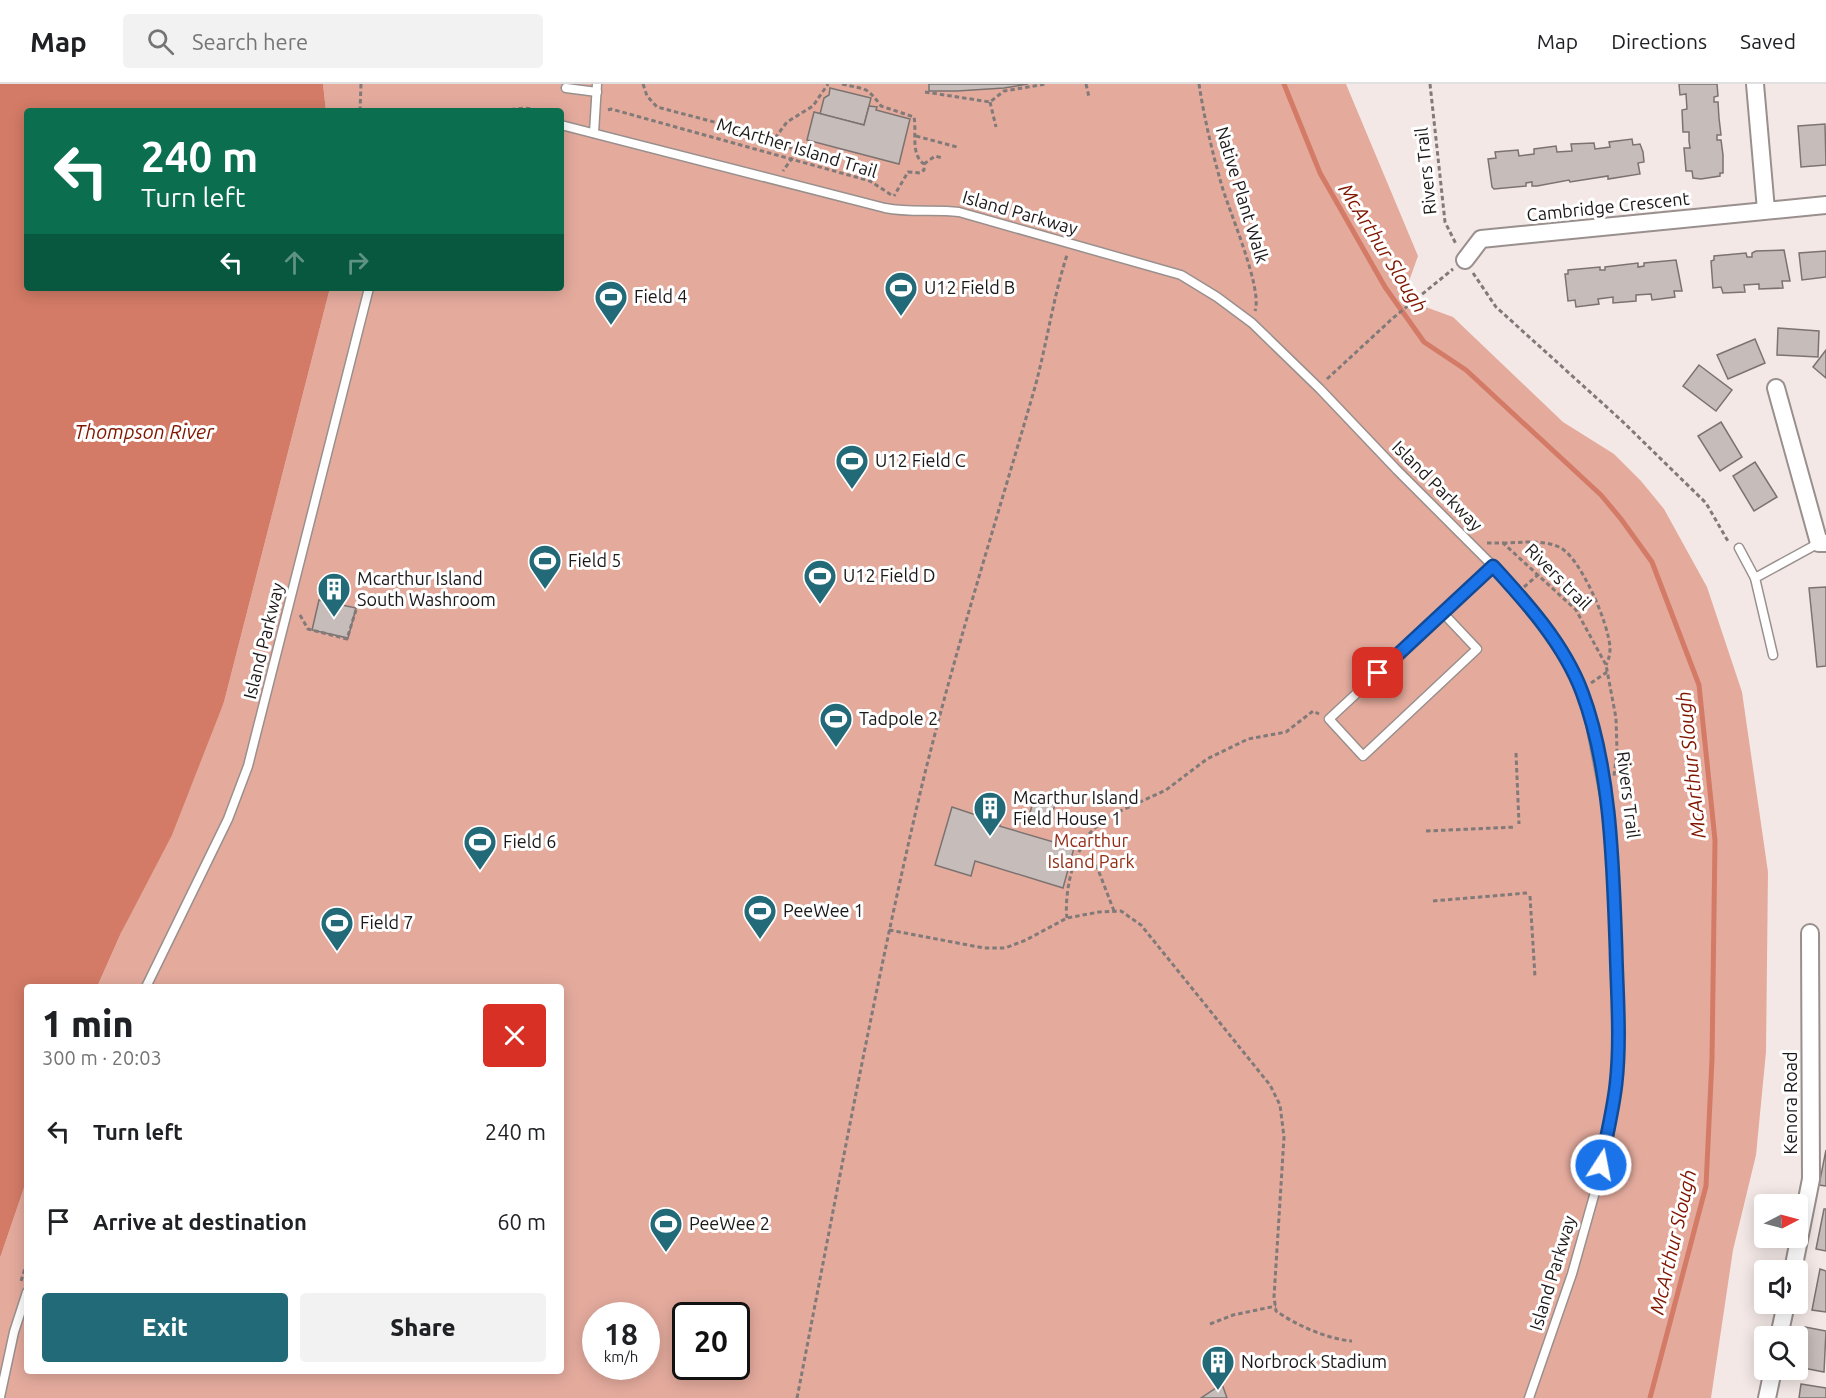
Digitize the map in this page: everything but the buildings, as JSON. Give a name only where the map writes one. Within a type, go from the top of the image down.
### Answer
[{"type":"street","points":[[1755,84],[1766,210]]},
{"type":"street","name":"Cambridge Crescent","points":[[1465,260],[1481,239],[1826,205]]},
{"type":"street","points":[[1776,388],[1822,543]]},
{"type":"street","name":"Kenora Road","points":[[1795,1260],[1811,1179],[1810,933]]},
{"type":"street","points":[[1767,1398],[1771,1380]]},
{"type":"lane","points":[[566,88],[597,88],[594,133]]},
{"type":"lane","name":"Island Parkway","points":[[564,126],[906,212],[933,209],[959,212],[1181,275],[1217,297],[1252,323],[1320,388],[1397,470],[1493,566],[1540,622],[1572,670],[1581,690],[1598,755],[1607,810],[1613,879],[1618,1028],[1616,1085],[1597,1185],[1572,1274],[1530,1398]]},
{"type":"lane","name":"Island Parkway","points":[[147,984],[228,819],[248,766],[368,291]]},
{"type":"lane","points":[[1755,578],[1822,543]]},
{"type":"lane","points":[[1736,549],[1755,578],[1773,655]]},
{"type":"lane","points":[[1443,613],[1477,649],[1363,756],[1329,719],[1493,566]]},
{"type":"lane","points":[[0,1397],[14,1332],[24,1301]]},
{"type":"path","points":[[360,84],[360,108]]},
{"type":"path","points":[[643,84],[647,96],[657,107],[775,138],[794,150],[776,180]]},
{"type":"path","points":[[775,138],[787,122],[813,106],[828,84]]},
{"type":"path","points":[[842,84],[867,90],[873,93],[880,106],[914,117],[917,155],[924,164]]},
{"type":"path","points":[[925,92],[990,102],[1004,91],[1046,84]]},
{"type":"path","points":[[1086,84],[1089,97]]},
{"type":"path","name":"Native Plant Walk","points":[[1198,84],[1221,183],[1251,273],[1257,306],[1254,313],[1246,309]]},
{"type":"path","name":"Rivers Trail","points":[[1430,84],[1445,222],[1465,260],[1496,307],[1621,420],[1706,503],[1736,549]]},
{"type":"path","points":[[990,102],[996,127]]},
{"type":"path","name":"McArther Island Trail","points":[[596,116],[611,109],[870,181],[903,199]]},
{"type":"path","points":[[916,136],[957,147]]},
{"type":"path","points":[[894,196],[908,172],[922,172],[924,164],[934,156],[943,158]]},
{"type":"path","points":[[797,1398],[889,930],[941,714],[975,587],[1036,383],[1057,285],[1070,244]]},
{"type":"path","points":[[1331,386],[1326,380],[1416,298],[1465,260]]},
{"type":"path","name":"Rivers trail","points":[[1492,551],[1485,543],[1550,544],[1565,550],[1576,563],[1606,631],[1610,647],[1606,666]]},
{"type":"path","name":"Rivers trail","points":[[1503,543],[1576,610],[1606,666],[1616,729],[1617,751],[1614,780]]},
{"type":"path","points":[[1524,587],[1539,574]]},
{"type":"path","name":"Rivers Trail","points":[[1519,581],[1531,595]]},
{"type":"path","points":[[289,607],[297,610],[308,629],[347,639],[356,610]]},
{"type":"path","points":[[1586,673],[1590,684],[1607,672]]},
{"type":"path","points":[[1067,918],[1066,894],[1080,851],[1088,835],[1104,818],[1166,790],[1223,750],[1248,739],[1286,732],[1313,711],[1329,719]]},
{"type":"path","points":[[1426,831],[1518,825],[1516,753]]},
{"type":"path","name":"Rivers Trail","points":[[1610,759],[1614,780]]},
{"type":"path","points":[[1087,841],[1114,911]]},
{"type":"path","points":[[1433,901],[1529,895],[1535,977]]},
{"type":"path","points":[[889,930],[984,948],[1005,948],[1026,940],[1067,918],[1121,911],[1141,925],[1270,1085],[1280,1105],[1284,1137],[1274,1297],[1276,1311],[1294,1324],[1340,1340],[1352,1341]]},
{"type":"path","points":[[1210,1324],[1233,1315],[1276,1306]]},
{"type":"green space","name":"Mcarthur Island Park","points":[[323,84],[1346,84],[1418,256],[1408,284],[1412,302],[1453,317],[1563,422],[1614,454],[1641,481],[1664,509],[1707,587],[1742,692],[1768,872],[1766,1052],[1756,1155],[1733,1250],[1711,1398],[0,1398],[0,1258],[24,1188],[24,1374],[564,1374],[564,984],[98,984],[224,702],[329,291],[564,291],[564,108],[326,108]]},
{"type":"water","name":"Thompson River","points":[[0,84],[323,84],[326,108],[24,108],[24,291],[329,291],[224,702],[172,835],[121,933],[98,984],[24,984],[24,1188],[0,1258]]},
{"type":"waterway","name":"McArthur Slough","points":[[1284,84],[1320,173],[1385,287],[1424,342],[1466,370],[1601,495],[1621,519],[1652,562],[1699,685],[1715,840],[1712,1059],[1706,1186],[1650,1398]]},
{"type":"place","name":"U12 Field B","points":[[901,317]]},
{"type":"place","name":"Field 4","points":[[611,326]]},
{"type":"place","name":"U12 Field C","points":[[852,490]]},
{"type":"place","name":"Field 5","points":[[545,590]]},
{"type":"place","name":"U12 Field D","points":[[820,605]]},
{"type":"place","name":"Mcarthur Island South Washroom","points":[[334,618]]},
{"type":"place","name":"Tadpole 2","points":[[836,748]]},
{"type":"place","name":"Mcarthur Island Field House 1","points":[[990,837]]},
{"type":"place","name":"Field 6","points":[[480,871]]},
{"type":"place","name":"PeeWee 1","points":[[760,940]]},
{"type":"place","name":"Field 7","points":[[337,952]]},
{"type":"place","name":"PeeWee 2","points":[[666,1253]]},
{"type":"place","name":"Norbrock Stadium","points":[[1218,1391]]},
{"type":"route","points":[[1378,673],[1493,566],[1521,597],[1556,643],[1572,670],[1581,690],[1596,744],[1607,810],[1613,879],[1618,1028],[1617,1066],[1616,1085],[1601,1165]]}]
